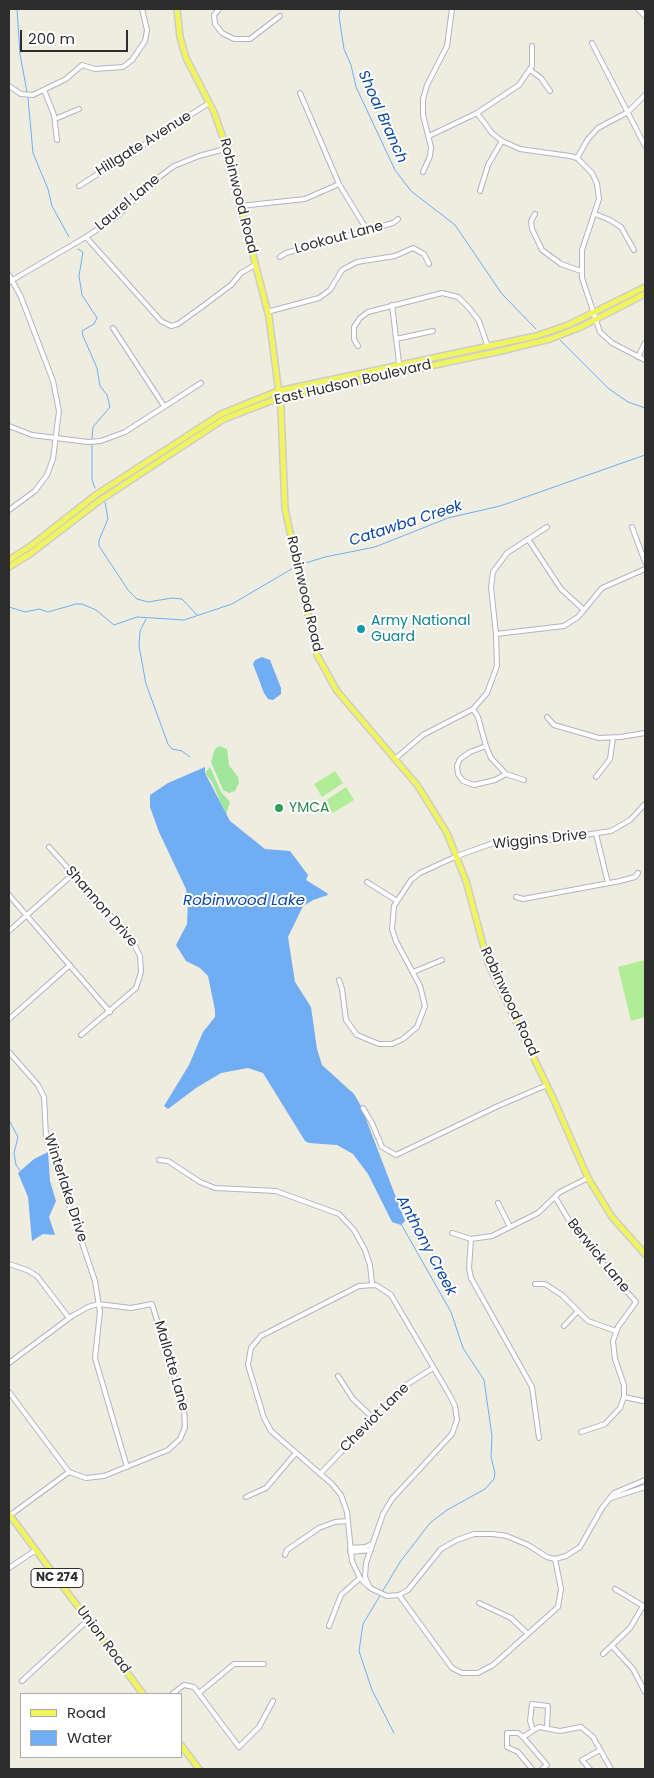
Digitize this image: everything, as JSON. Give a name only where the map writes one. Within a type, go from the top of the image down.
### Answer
[{"type":"main road","name":"Robinwood Road","points":[[177,9],[180,37],[186,58],[219,124],[267,312],[279,394],[284,501],[293,552],[313,641],[328,678],[396,758],[427,799],[457,856],[488,964],[547,1085],[588,1178],[612,1217],[645,1254]]},
{"type":"main road","name":"East Hudson Boulevard","points":[[9,560],[32,545],[97,494],[220,414],[279,394],[536,336],[568,325],[645,287]]},
{"type":"main road","name":"East Hudson Boulevard","points":[[400,368],[488,354],[550,339],[595,320],[645,294]]},
{"type":"main road","points":[[488,347],[488,354]]},
{"type":"main road","name":"East Hudson Boulevard","points":[[9,567],[30,554],[99,501],[197,435],[224,419],[279,394]]},
{"type":"main road","name":"Union Road","points":[[9,1515],[142,1693]]},
{"type":"main road","points":[[182,1746],[199,1769]]},
{"type":"street","points":[[9,86],[15,92],[26,95],[44,90],[66,79],[82,65],[89,69],[106,70],[118,69],[128,64],[143,46],[147,36],[142,9]]},
{"type":"street","points":[[219,9],[214,16],[215,24],[222,33],[234,39],[250,39],[280,16]]},
{"type":"street","points":[[423,172],[431,152],[423,114],[423,99],[427,85],[447,46],[452,9]]},
{"type":"street","points":[[638,9],[644,13]]},
{"type":"street","points":[[592,43],[645,146]]},
{"type":"street","points":[[429,136],[477,113],[516,88],[530,70],[532,46]]},
{"type":"street","points":[[530,70],[541,78],[550,91]]},
{"type":"street","points":[[44,90],[55,119],[57,140]]},
{"type":"street","points":[[300,93],[338,184],[368,230]]},
{"type":"street","points":[[576,158],[598,128],[628,112],[645,96]]},
{"type":"street","name":"Hillgate Avenue","points":[[79,186],[209,103]]},
{"type":"street","points":[[55,119],[79,109]]},
{"type":"street","points":[[477,113],[492,133],[502,141],[520,149],[576,158],[590,170],[597,184],[599,200],[583,245],[580,271],[595,320],[605,338],[645,360]]},
{"type":"street","points":[[480,190],[488,165],[502,141]]},
{"type":"street","name":"Laurel Lane","points":[[10,281],[86,237],[116,217],[154,181],[174,166],[190,159],[225,149]]},
{"type":"street","points":[[240,206],[305,199],[338,184]]},
{"type":"street","points":[[535,214],[532,221],[532,229],[542,250],[561,264],[580,271]]},
{"type":"street","points":[[595,214],[621,227],[634,250]]},
{"type":"street","name":"Lookout Lane","points":[[280,257],[286,252],[393,223],[398,219]]},
{"type":"street","points":[[86,237],[161,321],[171,326],[178,324],[204,306],[231,285],[241,273],[255,265]]},
{"type":"street","points":[[267,312],[319,298],[330,290],[342,270],[357,262],[395,256],[412,248],[424,254],[428,264]]},
{"type":"street","points":[[9,275],[10,281],[30,319],[57,393],[59,411],[53,459],[44,480],[35,491],[9,510]]},
{"type":"street","points":[[358,346],[353,333],[360,318],[371,310],[435,294],[450,294],[464,302],[474,314],[482,328],[488,347]]},
{"type":"street","points":[[392,305],[400,368]]},
{"type":"street","points":[[113,328],[164,406]]},
{"type":"street","points":[[396,338],[433,330]]},
{"type":"street","points":[[638,357],[645,343]]},
{"type":"street","points":[[9,426],[24,433],[56,438],[88,442],[107,440],[125,432],[201,383]]},
{"type":"street","points":[[396,758],[423,735],[473,709],[487,693],[495,676],[498,656],[491,587],[493,572],[501,558],[547,527]]},
{"type":"street","points":[[632,527],[645,562]]},
{"type":"street","points":[[528,539],[561,589],[584,610]]},
{"type":"street","points":[[496,634],[564,626],[578,617],[608,584],[645,569]]},
{"type":"street","points":[[473,709],[478,717],[491,758],[506,774],[524,780]]},
{"type":"street","points":[[547,717],[550,723],[584,735],[612,738],[645,733]]},
{"type":"street","points":[[596,776],[610,759],[613,747],[612,738]]},
{"type":"street","points":[[486,746],[470,752],[460,759],[457,766],[458,774],[463,781],[474,785],[495,780],[506,774]]},
{"type":"street","name":"Wiggins Drive","points":[[397,901],[417,875],[457,856],[499,841],[552,840],[611,830],[630,820],[645,804]]},
{"type":"street","points":[[596,834],[608,883]]},
{"type":"street","name":"Shannon Drive","points":[[49,847],[129,938],[140,956],[139,983],[110,1012],[81,1035]]},
{"type":"street","points":[[516,897],[524,898],[608,883],[635,877],[638,873]]},
{"type":"street","points":[[9,931],[73,874]]},
{"type":"street","points":[[339,980],[342,988],[344,1014],[350,1027],[357,1035],[369,1042],[388,1044],[411,1034],[422,1018],[424,996],[392,933],[391,916],[397,901],[367,882]]},
{"type":"street","points":[[9,895],[110,1012]]},
{"type":"street","points":[[413,972],[442,960]]},
{"type":"street","points":[[9,1019],[70,965]]},
{"type":"street","name":"Winterlake Drive","points":[[9,1052],[38,1085],[44,1097],[46,1136],[92,1271],[100,1324],[96,1358],[127,1467]]},
{"type":"street","points":[[363,1108],[372,1123],[382,1147],[396,1155],[498,1106],[547,1085]]},
{"type":"street","points":[[159,1160],[168,1161],[200,1182],[215,1188],[276,1191],[339,1214],[351,1226],[360,1240],[369,1260],[372,1284]]},
{"type":"street","points":[[452,1233],[471,1239],[484,1238],[538,1213],[565,1189],[588,1178]]},
{"type":"street","name":"Berwick Lane","points":[[555,1197],[578,1235],[636,1302],[616,1331],[614,1341],[614,1356],[624,1385],[624,1397]]},
{"type":"street","points":[[498,1203],[510,1227]]},
{"type":"street","points":[[471,1239],[469,1261],[471,1278],[532,1387],[539,1438]]},
{"type":"street","points":[[9,1264],[37,1276],[69,1318]]},
{"type":"street","points":[[369,1586],[365,1569],[383,1514],[392,1499],[452,1434],[457,1420],[455,1406],[391,1295],[382,1288],[372,1284],[352,1289],[257,1339],[251,1348],[248,1365],[266,1423],[274,1435],[320,1474],[341,1495],[347,1521],[352,1561],[360,1578],[369,1586],[387,1596],[400,1595],[408,1590],[441,1549],[457,1540],[474,1534],[493,1534],[511,1538],[555,1559],[570,1555],[580,1547],[609,1499],[636,1488],[645,1487]]},
{"type":"street","points":[[536,1284],[545,1284],[554,1289],[591,1323],[616,1331]]},
{"type":"street","points":[[9,1363],[69,1318],[88,1307],[98,1304]]},
{"type":"street","name":"Mallotte Lane","points":[[69,1472],[94,1478],[127,1467],[173,1447],[184,1431],[186,1414],[152,1304],[131,1308],[98,1304]]},
{"type":"street","points":[[564,1326],[577,1312]]},
{"type":"street","name":"Cheviot Lane","points":[[320,1474],[404,1387],[433,1368]]},
{"type":"street","points":[[338,1376],[353,1399],[373,1418]]},
{"type":"street","points":[[9,1392],[69,1472],[9,1515]]},
{"type":"street","points":[[581,1432],[598,1428],[609,1422],[618,1411],[624,1397],[643,1401]]},
{"type":"street","points":[[246,1498],[266,1488],[295,1454]]},
{"type":"street","points":[[636,1488],[645,1480]]},
{"type":"street","points":[[285,1554],[287,1550],[319,1528],[347,1521]]},
{"type":"street","points":[[350,1550],[372,1544]]},
{"type":"street","points":[[9,1568],[36,1550]]},
{"type":"street","points":[[350,1550],[371,1550]]},
{"type":"street","points":[[400,1595],[446,1661],[462,1673],[473,1674],[483,1671],[554,1612],[560,1602],[561,1589],[555,1559]]},
{"type":"street","points":[[329,1626],[341,1595],[360,1578]]},
{"type":"street","points":[[603,1654],[630,1628],[644,1607],[616,1590]]},
{"type":"street","points":[[479,1603],[511,1618],[528,1634]]},
{"type":"street","points":[[22,1681],[88,1620]]},
{"type":"street","points":[[612,1646],[633,1669],[645,1692]]},
{"type":"street","points":[[199,1693],[234,1664],[264,1664]]},
{"type":"street","points":[[174,1693],[188,1685],[193,1686],[239,1747],[259,1727],[273,1702]]},
{"type":"street","points":[[532,1730],[530,1721],[532,1704],[548,1706],[547,1727]]},
{"type":"street","points":[[523,1738],[539,1726],[560,1731],[581,1727],[594,1737],[611,1769]]},
{"type":"street","points":[[532,1769],[518,1752],[507,1747],[507,1733],[518,1733],[523,1738],[546,1765],[542,1769]]},
{"type":"street","points":[[590,1769],[582,1760],[600,1750]]},
{"type":"green space","points":[[219,746],[227,749],[229,765],[238,777],[239,783],[235,791],[229,793],[223,790],[211,762],[215,749]]},
{"type":"green space","points":[[210,767],[221,792],[230,802],[226,815],[212,782],[205,773]]},
{"type":"green space","points":[[335,771],[343,783],[322,797],[314,784]]},
{"type":"green space","points":[[346,787],[354,800],[333,813],[325,801]]},
{"type":"green space","points":[[645,960],[645,1017],[631,1021],[618,967]]},
{"type":"water","points":[[262,657],[270,660],[281,688],[281,694],[273,700],[268,699],[264,693],[253,664],[255,660]]},
{"type":"water","name":"Robinwood Lake","points":[[205,767],[205,773],[230,821],[265,849],[290,851],[308,875],[306,880],[328,895],[303,906],[288,937],[295,982],[311,1007],[317,1049],[322,1065],[354,1094],[361,1106],[405,1221],[401,1225],[392,1222],[368,1174],[353,1154],[337,1145],[305,1141],[263,1073],[248,1068],[221,1073],[196,1088],[168,1109],[164,1106],[189,1065],[203,1032],[215,1017],[215,1010],[208,976],[200,968],[186,961],[176,945],[187,924],[188,900],[186,889],[159,832],[150,807],[150,795],[168,783]]},
{"type":"water","points":[[48,1152],[50,1181],[56,1201],[49,1217],[55,1235],[43,1234],[32,1241],[28,1197],[18,1173],[34,1159]]},
{"type":"waterway","points":[[17,9],[20,54],[27,92]]},
{"type":"waterway","name":"Shoal Branch","points":[[340,9],[339,16],[344,49],[351,65],[356,87],[395,170],[411,191],[455,225],[502,294],[536,329]]},
{"type":"waterway","points":[[28,98],[33,153],[48,189],[52,206],[69,237]]},
{"type":"waterway","points":[[78,249],[83,252],[79,276],[82,295],[97,318],[94,324],[82,331],[83,336],[97,368],[100,386],[107,395],[110,407],[93,427],[92,439]]},
{"type":"waterway","name":"Shoal Branch","points":[[560,340],[609,389],[628,402],[645,408]]},
{"type":"waterway","points":[[92,445],[92,480],[95,488]]},
{"type":"waterway","name":"Catawba Creek","points":[[299,565],[325,557],[375,547],[448,518],[500,506],[645,455]]},
{"type":"waterway","points":[[105,502],[108,519],[99,540],[99,546],[128,590],[137,599],[148,602],[172,598],[182,599],[197,615]]},
{"type":"waterway","name":"Catawba Creek","points":[[9,607],[25,612],[39,609],[48,612],[82,604],[96,610],[114,625],[137,617],[184,620],[232,604],[295,567]]},
{"type":"waterway","name":"Anthony Creek","points":[[146,619],[140,631],[139,646],[146,684],[168,744],[172,749],[182,751],[190,757]]},
{"type":"waterway","points":[[9,1120],[18,1137],[14,1153],[16,1165],[21,1172]]},
{"type":"waterway","name":"Anthony Creek","points":[[394,1733],[372,1690],[359,1651],[363,1624],[400,1562],[430,1523],[447,1510],[485,1489],[494,1479],[495,1473],[491,1457],[492,1436],[484,1380],[463,1348],[451,1312],[401,1224]]},
{"type":"place","name":"Army National Guard","points":[[361,629]]},
{"type":"place","name":"YMCA","points":[[279,808]]}]
